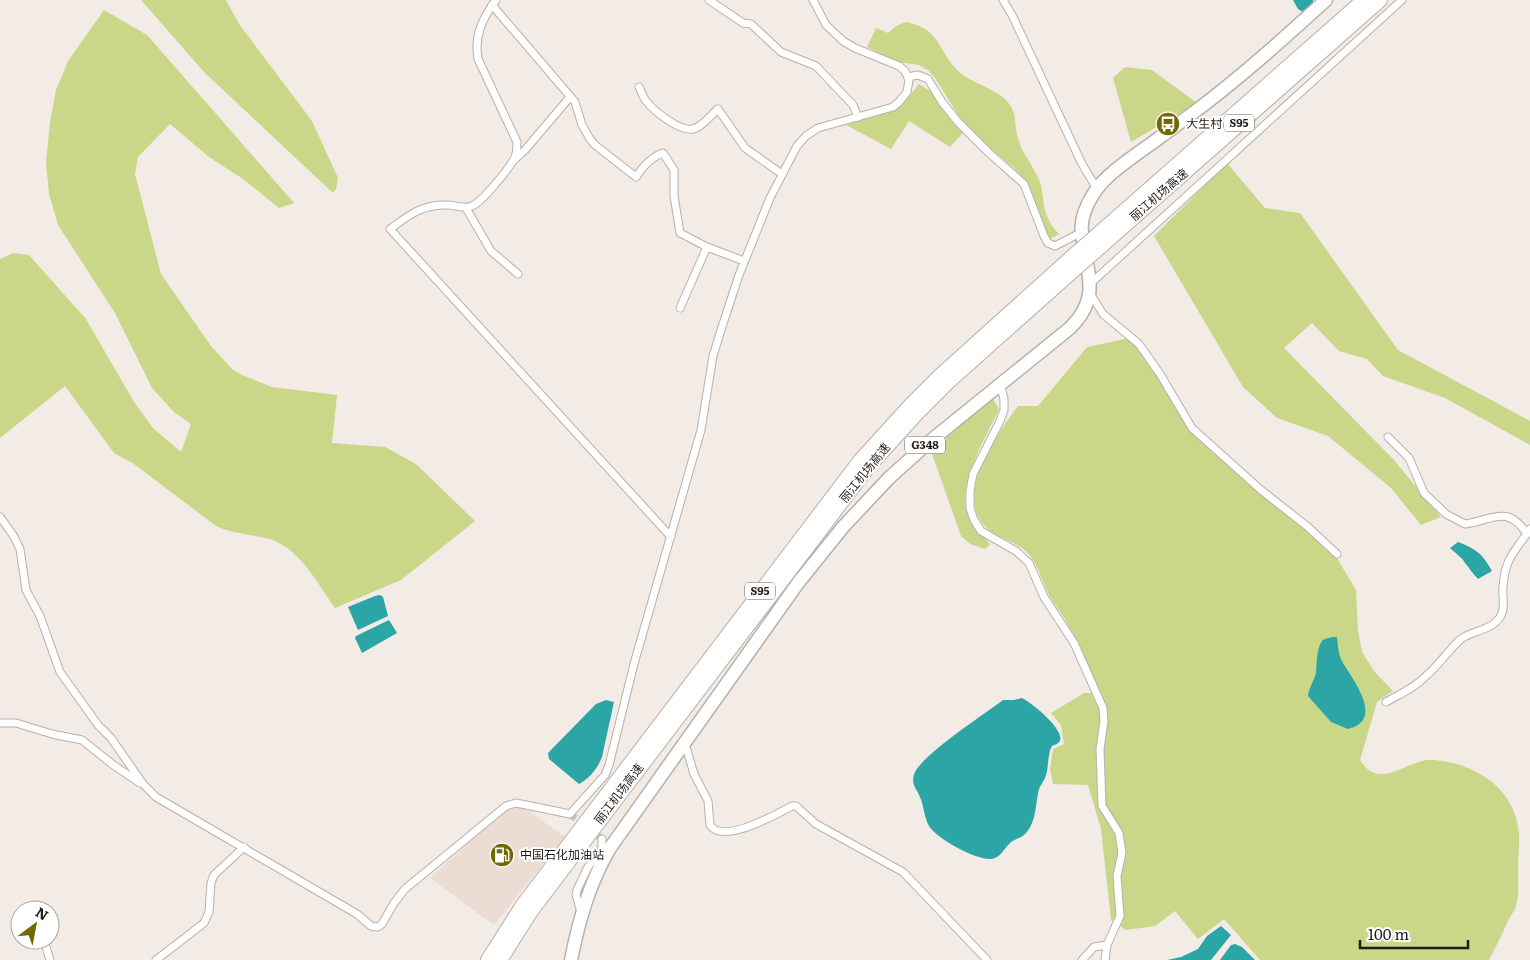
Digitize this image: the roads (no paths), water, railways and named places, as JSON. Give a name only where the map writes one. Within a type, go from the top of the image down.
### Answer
[{"type":"highway","points":[[1090,288],[1082,232],[1086,209],[1097,189],[1112,172],[1226,87],[1326,0]]},
{"type":"highway","name":"丽江机场高速","points":[[500,960],[537,903],[868,467],[948,382],[1074,263],[1364,0]]},
{"type":"highway","name":"丽江机场高速","points":[[1097,242],[1380,0]]},
{"type":"highway","name":"丽江机场高速","points":[[488,960],[523,905],[860,461],[935,380],[1074,263]]},
{"type":"highway","name":"G348","points":[[571,960],[581,914],[596,874],[610,848],[798,583],[843,527],[909,460],[1075,323],[1084,311],[1090,288]]},
{"type":"street","points":[[709,0],[743,23],[751,24],[780,51],[816,66],[853,105],[858,117]]},
{"type":"street","points":[[0,517],[20,549],[26,590],[40,616],[60,672],[98,725],[111,738],[143,784],[156,797],[244,846],[357,914],[371,926],[375,928],[381,925],[405,889],[506,806],[516,803],[570,814],[605,775],[609,765],[634,664],[701,430],[713,356],[729,302],[744,261],[782,174],[797,146],[806,136],[818,128],[889,108],[899,102],[907,92],[908,77],[905,71],[899,66],[855,48],[837,36],[822,19],[813,0]]},
{"type":"street","points":[[1002,0],[1012,15],[1082,164],[1097,189]]},
{"type":"street","points":[[1337,554],[1196,432],[1139,344],[1103,314],[1090,288],[1402,0]]},
{"type":"street","points":[[514,160],[517,142],[478,60],[478,32],[482,20],[494,3],[575,102],[582,125],[595,145],[636,177],[647,162],[663,152],[674,170],[674,196],[680,233],[707,247],[744,261]]},
{"type":"street","points":[[908,77],[918,75],[928,79],[942,102],[958,122],[1024,184],[1048,243],[1055,246],[1082,232]]},
{"type":"street","points":[[639,86],[645,100],[681,128],[693,129],[700,126],[718,109],[745,148],[782,174]]},
{"type":"street","points":[[570,97],[525,150],[514,160],[483,200],[466,208],[449,205],[416,210],[390,229],[671,537]]},
{"type":"street","points":[[466,208],[491,251],[518,274]]},
{"type":"street","points":[[680,308],[707,247]]},
{"type":"street","points":[[1000,384],[1004,399],[1004,410],[974,474],[970,490],[970,508],[974,520],[981,530],[1016,551],[1029,563],[1044,597],[1074,643],[1103,708],[1104,720],[1100,749],[1102,806],[1122,841],[1122,853],[1117,876],[1120,916],[1107,945],[1105,960]]},
{"type":"street","points":[[1386,702],[1422,680],[1460,640],[1481,631],[1499,618],[1503,611],[1503,586],[1508,562],[1514,550],[1528,532],[1517,522],[1502,515],[1495,515],[1467,524],[1459,522],[1446,514],[1424,493],[1409,458],[1388,437]]},
{"type":"street","points":[[0,723],[16,723],[52,734],[82,740],[112,764],[143,784]]},
{"type":"street","points":[[683,745],[687,750],[694,774],[708,801],[712,829],[721,832],[731,832],[758,823],[792,806],[796,806],[816,824],[903,872],[987,960]]},
{"type":"street","points":[[581,914],[576,895],[577,890],[588,867],[602,849],[602,839]]},
{"type":"street","points":[[156,960],[204,923],[209,912],[211,883],[214,875],[244,846]]},
{"type":"street","points":[[1082,960],[1094,948],[1107,945]]},
{"type":"water","points":[[1293,0],[1313,0],[1313,4],[1303,12],[1298,9]]},
{"type":"water","points":[[1458,542],[1478,552],[1492,571],[1478,579],[1462,559],[1450,548]]},
{"type":"water","points":[[380,595],[383,597],[388,616],[358,630],[348,607]]},
{"type":"water","points":[[389,620],[397,633],[362,653],[355,638],[356,636]]},
{"type":"water","points":[[1337,637],[1341,658],[1363,698],[1365,708],[1364,717],[1359,724],[1348,729],[1331,722],[1308,696],[1316,673],[1320,645],[1324,639]]},
{"type":"water","points":[[1022,698],[1033,705],[1054,725],[1060,737],[1058,743],[1050,749],[1048,768],[1045,779],[1039,789],[1033,819],[1028,830],[1023,836],[1011,842],[997,857],[991,859],[976,856],[957,848],[940,837],[929,826],[914,785],[915,772],[942,745],[1003,700]]},
{"type":"water","points":[[606,700],[614,702],[602,757],[593,773],[579,784],[549,759],[548,753],[596,704]]},
{"type":"water","points":[[1221,926],[1231,935],[1211,960],[1167,960],[1181,957],[1198,949],[1207,936]]},
{"type":"water","points":[[1235,944],[1242,947],[1255,960],[1220,960],[1231,945]]},
{"type":"tunnel","points":[[570,814],[602,839]]},
{"type":"place","name":"大生村","points":[[1168,124]]},
{"type":"place","name":"中国石化加油站","points":[[502,855]]}]
